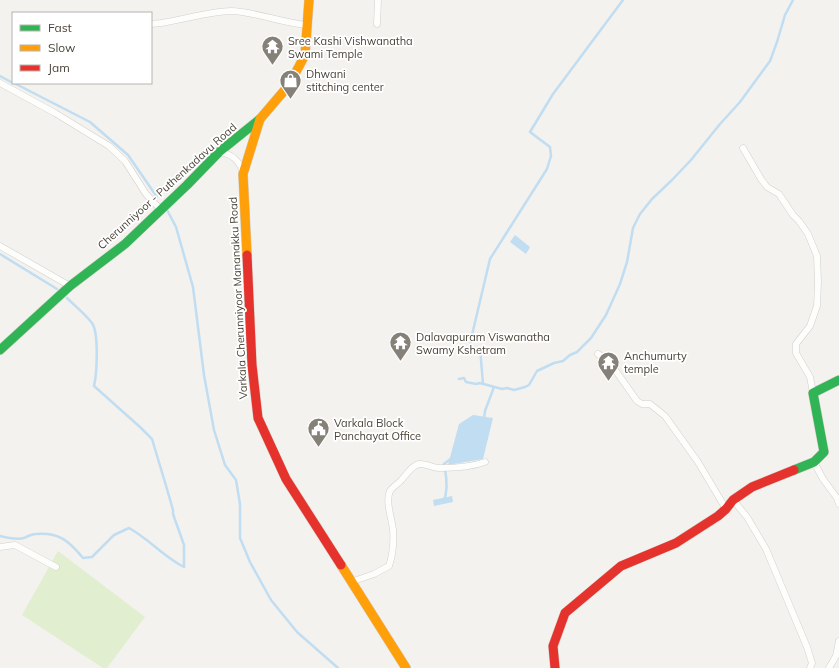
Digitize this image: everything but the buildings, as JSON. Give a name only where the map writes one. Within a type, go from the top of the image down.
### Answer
[{"type":"main road","name":"Varkala Cherunniyoor Mananakku Road","points":[[309,0],[305,55],[289,85],[260,119],[243,174],[252,366],[258,418],[286,479],[406,668]]},
{"type":"main road","name":"Cherunniyoor - Puthenkadavu Road","points":[[0,350],[70,286],[126,244],[219,152],[260,119]]},
{"type":"main road","points":[[555,668],[553,646],[565,613],[621,566],[676,543],[726,509],[733,500],[752,487],[814,462],[824,452],[813,393],[839,380]]},
{"type":"street","points":[[377,24],[378,0]]},
{"type":"street","points":[[152,24],[231,11],[275,18],[292,24],[307,25]]},
{"type":"street","points":[[0,83],[55,113],[109,146],[125,162],[146,194],[161,210]]},
{"type":"street","points":[[743,148],[767,187],[779,194],[793,216],[799,221],[808,234],[817,256],[817,306],[810,326],[796,344],[796,353],[810,377],[813,393]]},
{"type":"street","points":[[219,152],[230,154],[237,160],[241,166],[243,174]]},
{"type":"street","points":[[0,246],[70,286]]},
{"type":"street","points":[[598,354],[611,364],[637,401],[642,404],[650,404],[665,416],[698,462],[726,509]]},
{"type":"street","points":[[351,582],[374,574],[389,566],[393,554],[393,531],[388,497],[391,489],[402,480],[412,467],[419,464],[426,464],[432,467],[450,468],[469,466],[485,462]]},
{"type":"street","points":[[814,462],[823,479],[837,498],[839,504]]},
{"type":"street","points":[[733,500],[747,517],[766,549],[807,647],[812,663],[810,668]]},
{"type":"street","points":[[0,547],[15,546],[56,567]]},
{"type":"street","points":[[829,668],[836,656],[839,641]]},
{"type":"green space","points":[[58,551],[145,617],[107,668],[103,668],[22,615]]},
{"type":"water","points":[[515,235],[530,247],[526,254],[510,242]]},
{"type":"water","points":[[473,415],[493,418],[483,459],[448,465],[459,424]]},
{"type":"water","points":[[452,496],[453,502],[434,506],[433,500]]},
{"type":"waterway","points":[[483,384],[480,348],[470,348],[490,259],[547,169],[551,156],[550,147],[530,132],[553,94],[623,0]]},
{"type":"waterway","points":[[459,379],[464,378],[466,382],[476,384],[480,383],[502,389],[507,388],[514,390],[525,387],[529,385],[537,371],[554,363],[563,361],[570,355],[577,352],[591,338],[606,315],[620,284],[627,262],[633,228],[640,214],[652,199],[691,160],[740,102],[770,61],[785,15],[793,0]]},
{"type":"waterway","points":[[0,76],[12,82]]},
{"type":"waterway","points":[[16,84],[90,122],[128,155],[157,197]]},
{"type":"waterway","points":[[166,208],[176,227],[193,287],[204,375],[214,430],[225,465],[236,480],[240,504],[240,538],[250,562],[271,600],[297,632],[338,668]]},
{"type":"waterway","points":[[0,254],[57,289]]},
{"type":"waterway","points":[[0,536],[18,539],[34,534],[57,536],[68,542],[83,558],[92,557],[114,535],[129,528],[184,567],[184,545],[173,514],[152,439],[94,386],[97,353],[94,328],[92,323],[67,298]]},
{"type":"waterway","points":[[484,419],[485,411],[494,387]]},
{"type":"waterway","points":[[444,467],[444,464],[453,457]]},
{"type":"waterway","points":[[444,501],[447,485],[445,469]]},
{"type":"traffic: fast","points":[[0,350],[70,286],[125,244],[187,185],[219,152],[260,119]]},
{"type":"traffic: fast","points":[[794,470],[814,462],[824,452],[813,393],[839,380]]},
{"type":"traffic: slow","points":[[247,255],[243,174],[260,119],[289,85],[305,55],[309,0]]},
{"type":"traffic: slow","points":[[341,565],[406,668]]},
{"type":"traffic: jam","points":[[247,255],[252,365],[258,418],[286,479],[341,565]]},
{"type":"traffic: jam","points":[[555,668],[553,646],[565,613],[621,566],[676,543],[718,516],[733,500],[752,487],[794,470]]},
{"type":"place","name":"Sree Kashi Vishwanatha Swami Temple","points":[[273,66]]},
{"type":"place","name":"Dhwani stitching center","points":[[291,100]]},
{"type":"place","name":"Dalavapuram Viswanatha Swamy Kshetram","points":[[401,362]]},
{"type":"place","name":"Anchumurty temple","points":[[608,382]]},
{"type":"place","name":"Varkala Block Panchayat Office","points":[[319,448]]}]
